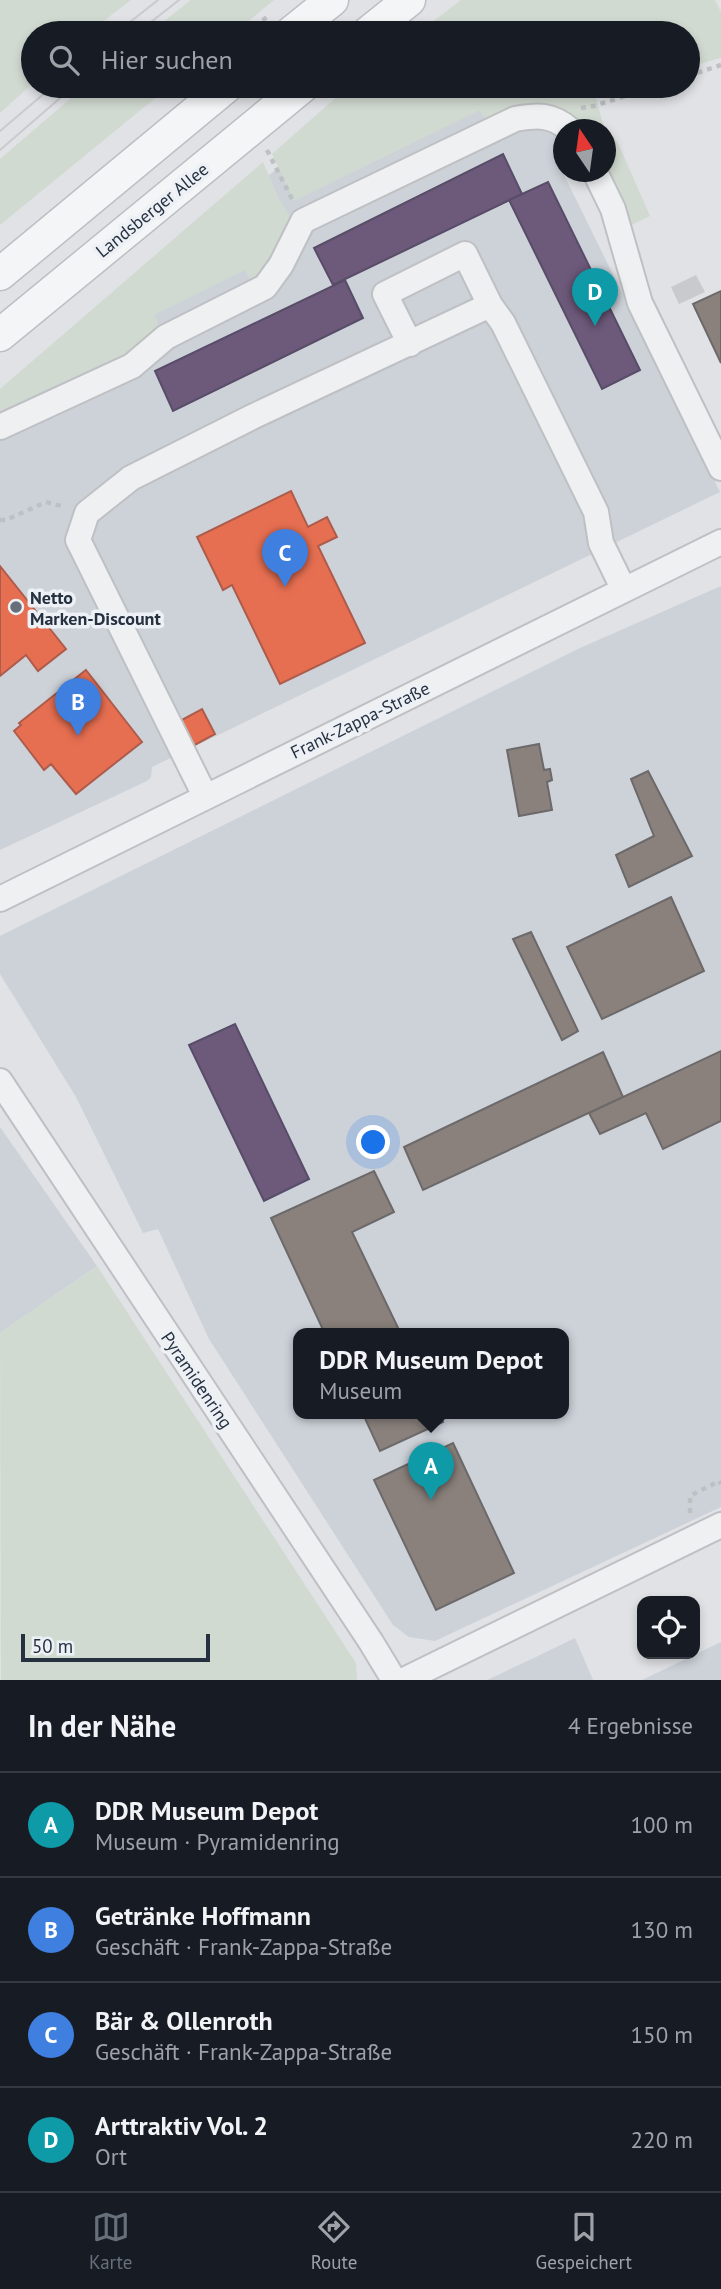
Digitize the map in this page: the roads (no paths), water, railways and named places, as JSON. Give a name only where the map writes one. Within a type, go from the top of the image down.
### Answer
[{"type":"main road","points":[[306,21],[332,0]]},
{"type":"main road","points":[[383,21],[408,0]]},
{"type":"main road","points":[[0,274],[213,98]]},
{"type":"main road","name":"Landsberger Allee","points":[[0,335],[288,98]]},
{"type":"street","points":[[0,427],[132,366],[166,337],[265,288],[281,265],[303,221],[515,119],[542,115],[556,119]]},
{"type":"street","points":[[600,182],[613,209],[640,303],[721,468]]},
{"type":"street","points":[[410,344],[385,294],[465,254],[490,305],[503,323],[596,512],[601,543],[624,590]]},
{"type":"street","points":[[205,796],[78,540],[87,513],[131,478],[490,305]]},
{"type":"street","name":"Frank-Zappa-Straße","points":[[0,899],[721,542]]},
{"type":"street","name":"Pyramidenring","points":[[0,1081],[372,1642],[394,1680]]},
{"type":"street","points":[[404,1680],[721,1526]]},
{"type":"tram line","points":[[131,21],[158,0]]},
{"type":"tram line","points":[[152,21],[179,0]]},
{"type":"tram line","points":[[0,131],[39,98]]},
{"type":"tram line","points":[[0,150],[60,98]]},
{"type":"place","name":"Arttraktiv Vol. 2","points":[[595,326]]},
{"type":"place","name":"Bär & Ollenroth","points":[[285,587]]},
{"type":"place","name":"Netto Marken-Discount","points":[[16,607]]},
{"type":"place","name":"Getränke Hoffmann","points":[[78,736]]},
{"type":"place","name":"DDR Museum Depot","points":[[431,1500]]}]
